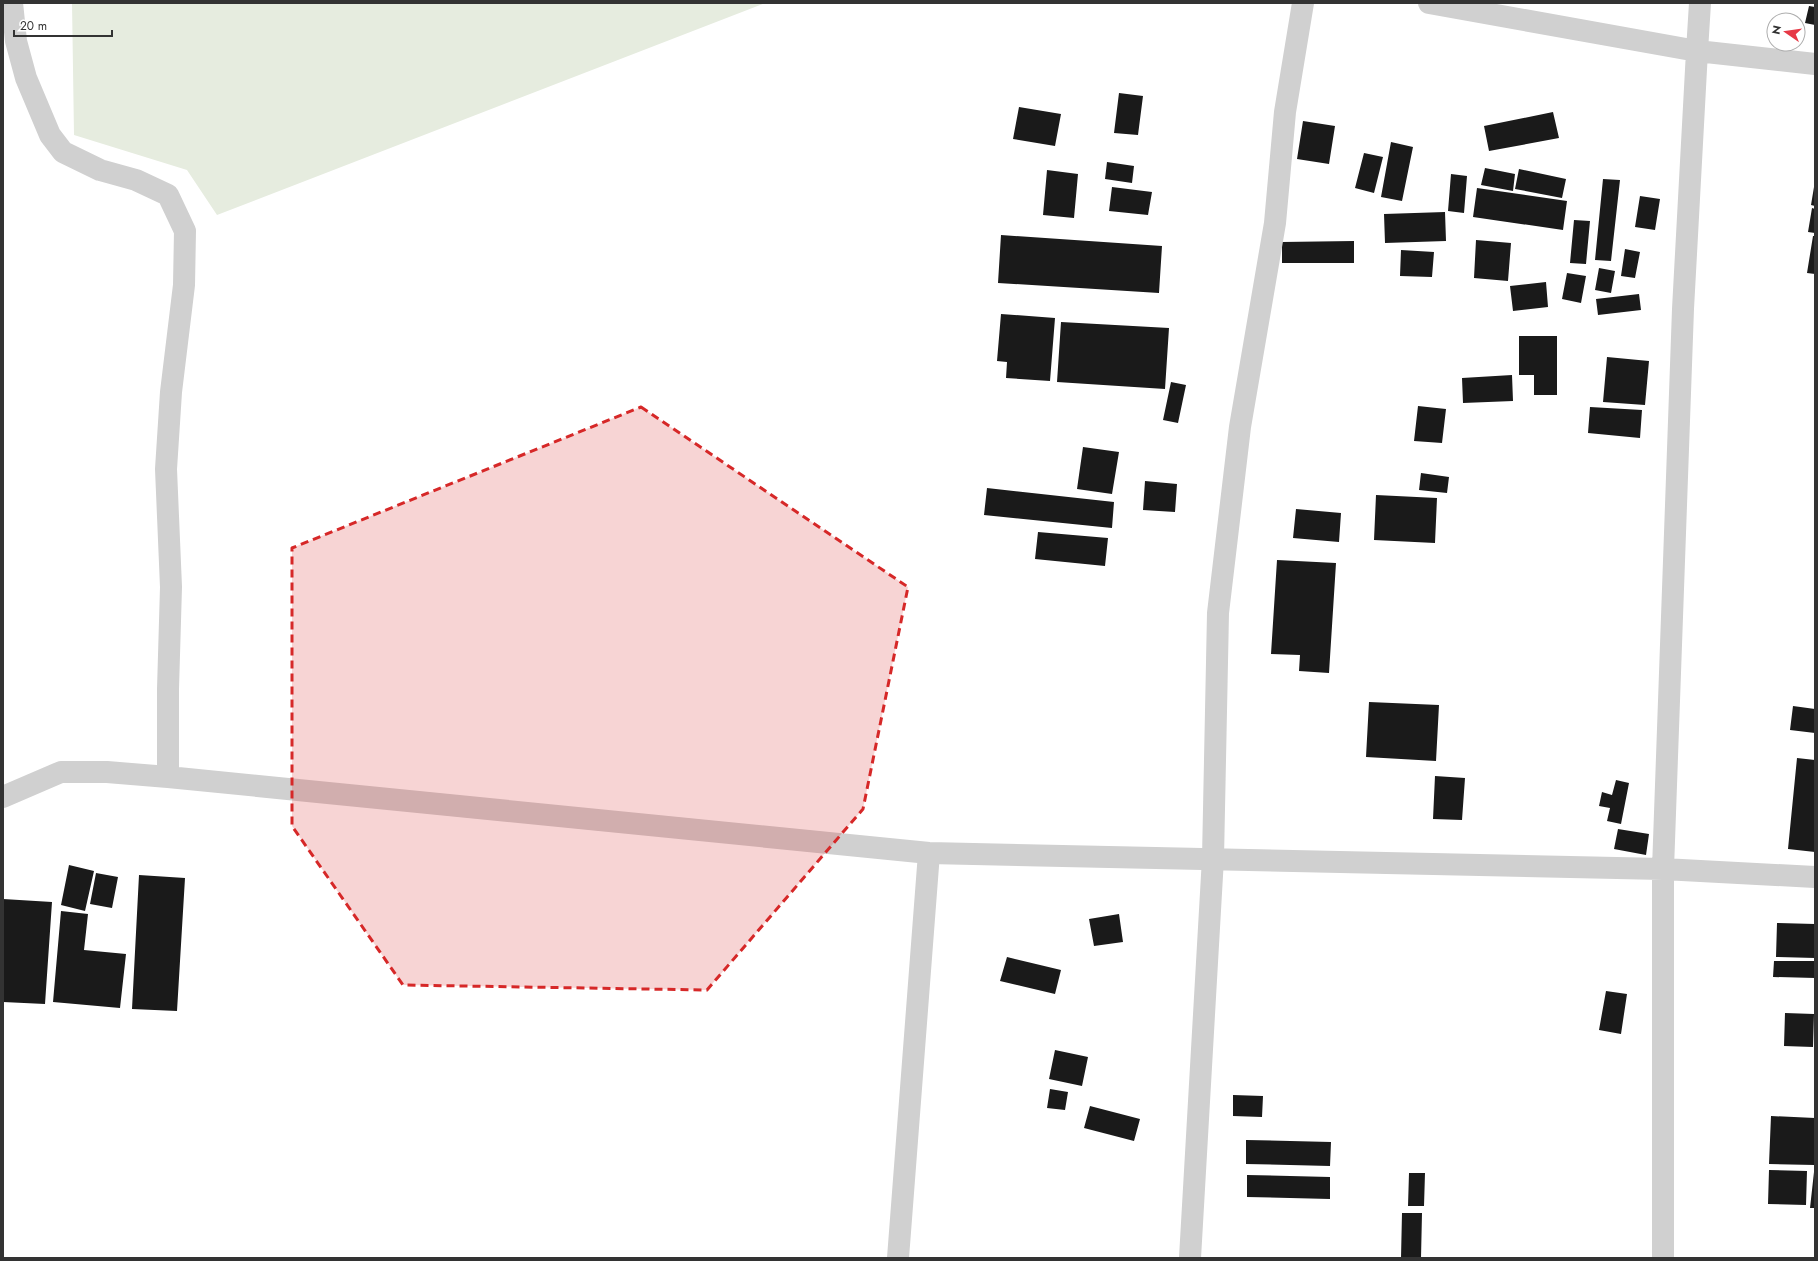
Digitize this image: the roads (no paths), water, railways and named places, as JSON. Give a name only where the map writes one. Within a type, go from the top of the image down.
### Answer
[{"type":"street","points":[[12,3],[16,41],[26,78],[50,135],[63,152],[100,170],[136,180],[168,195],[184,231],[184,285],[171,392],[166,469],[171,587],[168,689],[168,777]]},
{"type":"street","points":[[1190,1258],[1213,858],[1219,605],[1240,427],[1276,223],[1285,112],[1303,3]]},
{"type":"street","points":[[1429,3],[1696,51],[1815,64]]},
{"type":"street","points":[[1663,1258],[1663,869],[1683,310],[1696,51],[1700,3]]},
{"type":"street","points":[[3,797],[61,772],[107,772],[929,853],[1663,869],[1815,877]]},
{"type":"street","points":[[898,1258],[929,853]]}]
